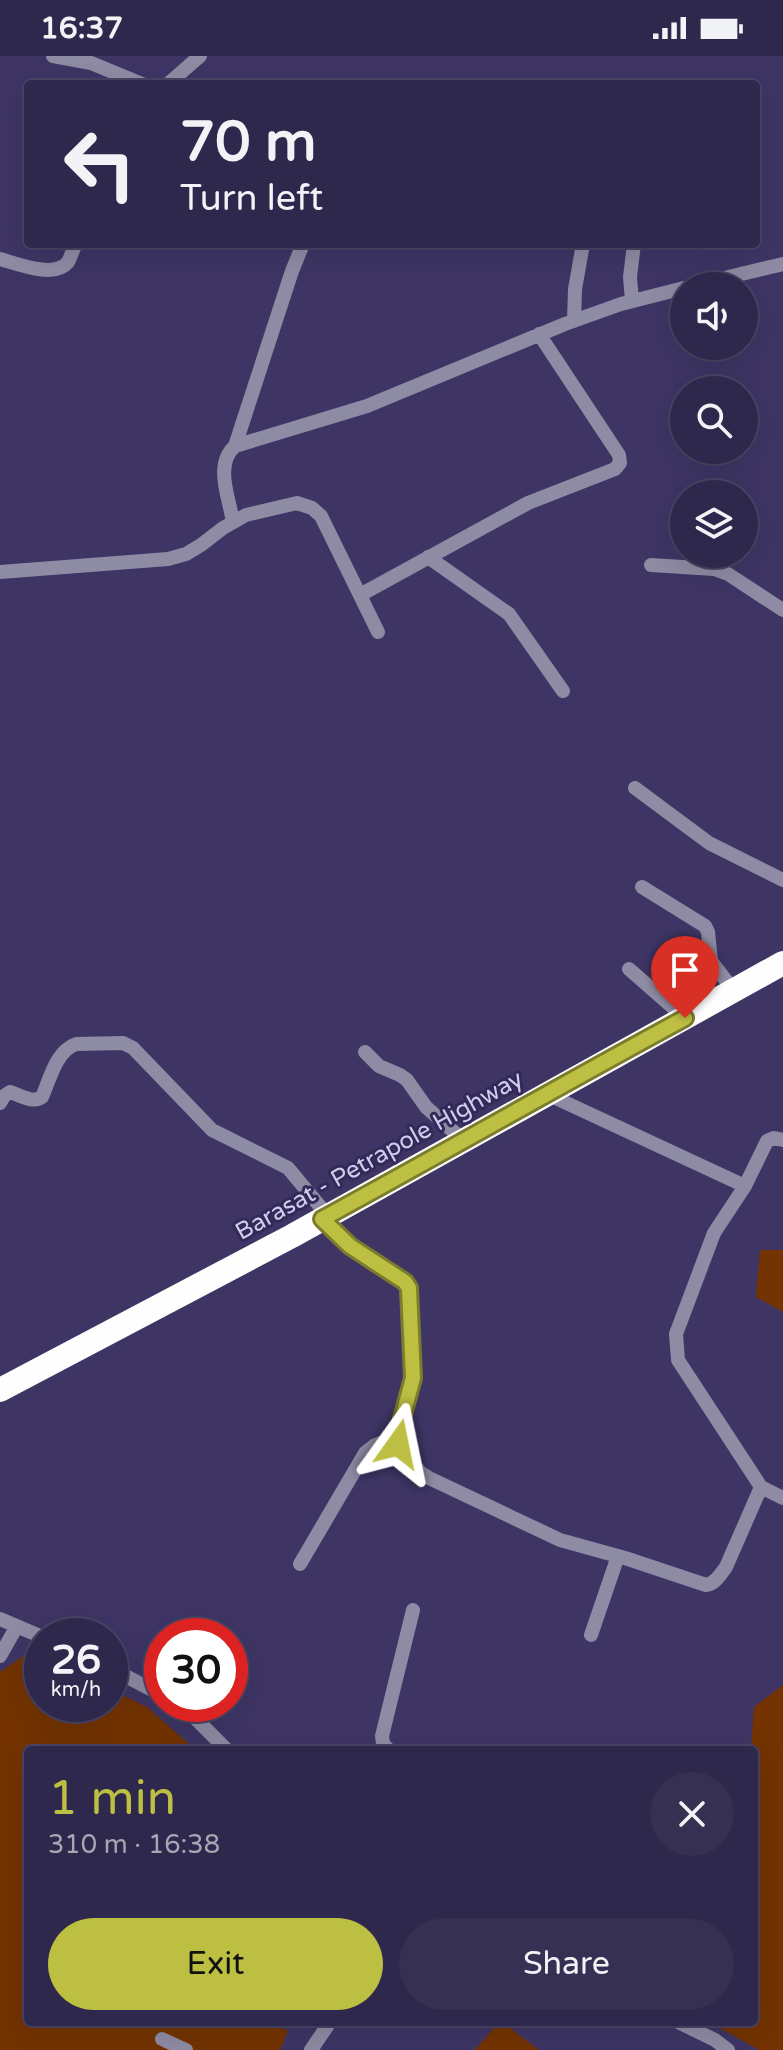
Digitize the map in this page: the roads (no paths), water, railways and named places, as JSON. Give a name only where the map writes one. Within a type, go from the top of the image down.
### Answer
[{"type":"highway","name":"Barasat - Petrapole Highway","points":[[0,1390],[325,1218],[783,963]]},
{"type":"street","points":[[53,56],[91,63],[132,80]]},
{"type":"street","points":[[173,80],[200,56]]},
{"type":"street","points":[[0,259],[48,271],[58,270],[67,263],[74,248]]},
{"type":"street","points":[[233,522],[225,460],[235,446],[301,248]]},
{"type":"street","points":[[574,321],[575,289],[582,248]]},
{"type":"street","points":[[632,301],[630,277],[634,248]]},
{"type":"street","points":[[750,272],[783,264]]},
{"type":"street","points":[[235,446],[367,406],[539,334],[632,301],[670,292]]},
{"type":"street","points":[[360,595],[528,503],[615,469],[620,463],[619,455],[539,334]]},
{"type":"street","points":[[0,572],[168,559],[186,554],[246,515],[297,503],[312,508],[321,516],[378,632]]},
{"type":"street","points":[[428,557],[509,614],[563,691]]},
{"type":"street","points":[[651,565],[714,569],[728,574],[783,610]]},
{"type":"street","points":[[635,788],[709,843],[783,880]]},
{"type":"street","points":[[642,887],[705,926],[711,961],[734,991]]},
{"type":"street","points":[[629,969],[685,1018]]},
{"type":"street","points":[[0,1103],[10,1092],[35,1100],[42,1097],[62,1054],[70,1046],[123,1043],[133,1048],[212,1130],[288,1168],[350,1246],[405,1282],[409,1288],[413,1378],[397,1437],[400,1450],[429,1478],[550,1536],[701,1585],[710,1585],[726,1567],[761,1487]]},
{"type":"street","points":[[365,1052],[379,1066],[407,1080],[423,1103],[464,1141]]},
{"type":"street","points":[[547,1094],[745,1186]]},
{"type":"street","points":[[783,1140],[774,1138],[767,1141],[745,1186],[714,1233],[675,1344],[678,1360],[761,1487],[783,1498]]},
{"type":"street","points":[[300,1564],[365,1453],[375,1445],[397,1437]]},
{"type":"street","points":[[591,1635],[618,1556]]},
{"type":"street","points":[[385,1746],[382,1736],[413,1610]]},
{"type":"street","points":[[0,1619],[24,1629]]},
{"type":"street","points":[[0,1656],[17,1626]]},
{"type":"street","points":[[199,1722],[223,1746]]},
{"type":"street","points":[[311,2050],[327,2026]]},
{"type":"street","points":[[686,2026],[728,2050]]},
{"type":"street","points":[[162,2039],[186,2050]]}]
